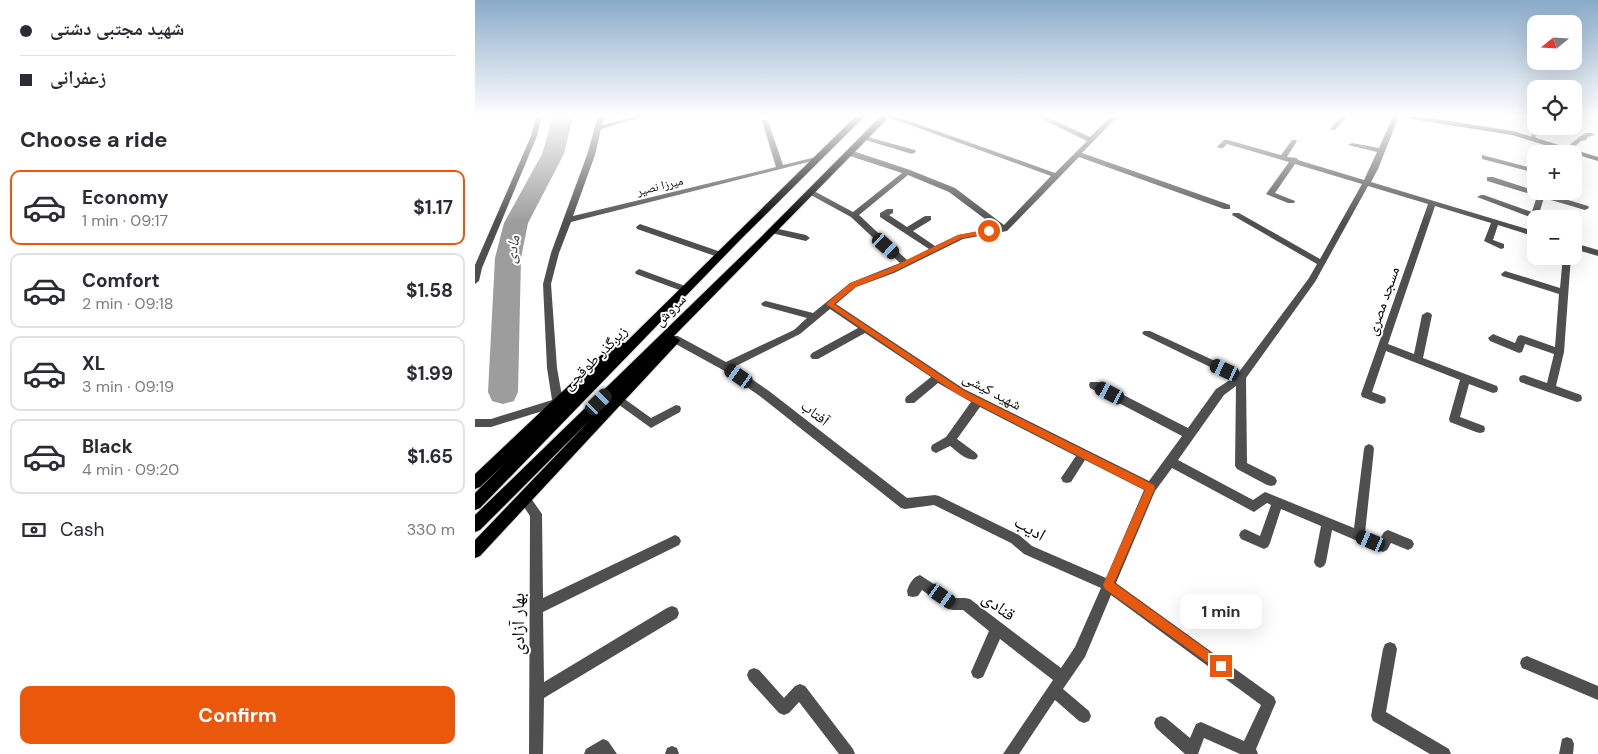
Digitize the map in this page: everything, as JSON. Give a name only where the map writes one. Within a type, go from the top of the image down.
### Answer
[{"type":"main road","points":[[475,483],[558,402],[738,236],[825,151]]},
{"type":"main road","name":"سروش","points":[[475,526],[774,231],[850,153]]},
{"type":"main road","name":"زیرگذر طوقچی","points":[[475,503],[738,236]]},
{"type":"main road","points":[[475,551],[675,339],[763,241]]},
{"type":"street","points":[[475,281],[478,268],[527,151]]},
{"type":"street","points":[[475,423],[491,423],[558,402],[552,368],[547,284],[567,220],[592,151]]},
{"type":"street","points":[[775,151],[780,168]]},
{"type":"street","points":[[987,151],[1057,176]]},
{"type":"street","points":[[726,367],[797,332],[853,285],[891,271],[961,236],[1004,229],[1081,151]]},
{"type":"street","points":[[1262,151],[1527,231]]},
{"type":"street","points":[[1283,157],[1287,151]]},
{"type":"street","points":[[1010,754],[1080,652],[1151,488],[1220,392],[1241,378],[1312,280],[1367,182],[1381,151]]},
{"type":"street","points":[[850,153],[907,172],[951,190],[1004,229]]},
{"type":"street","points":[[1582,153],[1598,159]]},
{"type":"street","points":[[1078,154],[1227,207]]},
{"type":"street","points":[[1485,157],[1527,169]]},
{"type":"street","name":"میرزا نصیر","points":[[567,220],[816,160]]},
{"type":"street","points":[[1291,201],[1270,194],[1294,160]]},
{"type":"street","points":[[854,215],[907,172]]},
{"type":"street","points":[[1490,179],[1527,189]]},
{"type":"street","points":[[811,193],[854,215],[905,263]]},
{"type":"street","points":[[1481,197],[1527,213]]},
{"type":"street","points":[[1562,200],[1585,208]]},
{"type":"street","name":"مسجد مصری","points":[[1381,400],[1366,394],[1433,202]]},
{"type":"street","points":[[890,211],[883,215],[934,248]]},
{"type":"street","points":[[1236,215],[1321,263]]},
{"type":"street","points":[[907,231],[928,218]]},
{"type":"street","points":[[1495,222],[1488,241],[1501,246]]},
{"type":"street","points":[[640,227],[718,254]]},
{"type":"street","points":[[774,231],[806,238]]},
{"type":"street","points":[[1582,248],[1598,253]]},
{"type":"street","points":[[1551,388],[1559,352],[1566,265]]},
{"type":"street","points":[[639,272],[682,288]]},
{"type":"street","points":[[1505,274],[1564,292]]},
{"type":"street","points":[[766,304],[814,317]]},
{"type":"street","name":"شهید کیشی","points":[[829,304],[978,401],[1151,488]]},
{"type":"street","points":[[1418,359],[1427,314]]},
{"type":"street","points":[[815,356],[865,328]]},
{"type":"street","points":[[1147,333],[1241,378]]},
{"type":"street","points":[[1493,338],[1519,349],[1521,339],[1559,352]]},
{"type":"street","name":"آفتاب","points":[[675,339],[726,367],[765,394],[905,504],[935,500]]},
{"type":"street","points":[[1383,346],[1493,389]]},
{"type":"street","points":[[910,400],[939,377]]},
{"type":"street","points":[[1241,378],[1241,466],[1271,482]]},
{"type":"street","points":[[1465,378],[1454,419],[1481,429]]},
{"type":"street","points":[[1524,379],[1577,398]]},
{"type":"street","points":[[1094,385],[1189,434]]},
{"type":"street","points":[[619,399],[651,424],[676,409]]},
{"type":"street","points":[[936,448],[950,440],[978,401]]},
{"type":"street","points":[[950,440],[972,456]]},
{"type":"street","points":[[1359,536],[1369,449]]},
{"type":"street","points":[[1067,478],[1083,455]]},
{"type":"street","points":[[1170,461],[1254,507],[1265,497],[1383,546],[1388,536],[1408,544]]},
{"type":"street","name":"بهار آزادی","points":[[524,498],[536,514],[536,754]]},
{"type":"street","name":"ادیب","points":[[935,500],[1015,539],[1028,550],[1108,585],[1269,702],[1250,752]]},
{"type":"street","points":[[1245,535],[1265,543],[1277,503]]},
{"type":"street","points":[[1320,562],[1327,523]]},
{"type":"street","points":[[537,608],[675,541]]},
{"type":"street","name":"قنادی","points":[[913,591],[920,581],[953,604],[965,604],[997,629],[1058,684],[1084,716]]},
{"type":"street","points":[[537,694],[672,613]]},
{"type":"street","points":[[978,672],[997,629]]},
{"type":"street","points":[[1390,649],[1378,716],[1444,754]]},
{"type":"street","points":[[1527,663],[1598,693]]},
{"type":"street","points":[[754,675],[784,708],[799,691],[848,754]]},
{"type":"street","points":[[1161,723],[1191,750],[1201,729],[1250,752]]},
{"type":"street","points":[[591,754],[603,746],[610,754]]},
{"type":"waterway","name":"مادی","points":[[503,392],[508,258],[516,223],[554,151]]},
{"type":"route","points":[[989,231],[961,236],[891,271],[853,285],[829,304],[960,392],[1151,488],[1108,585],[1221,666]]}]
